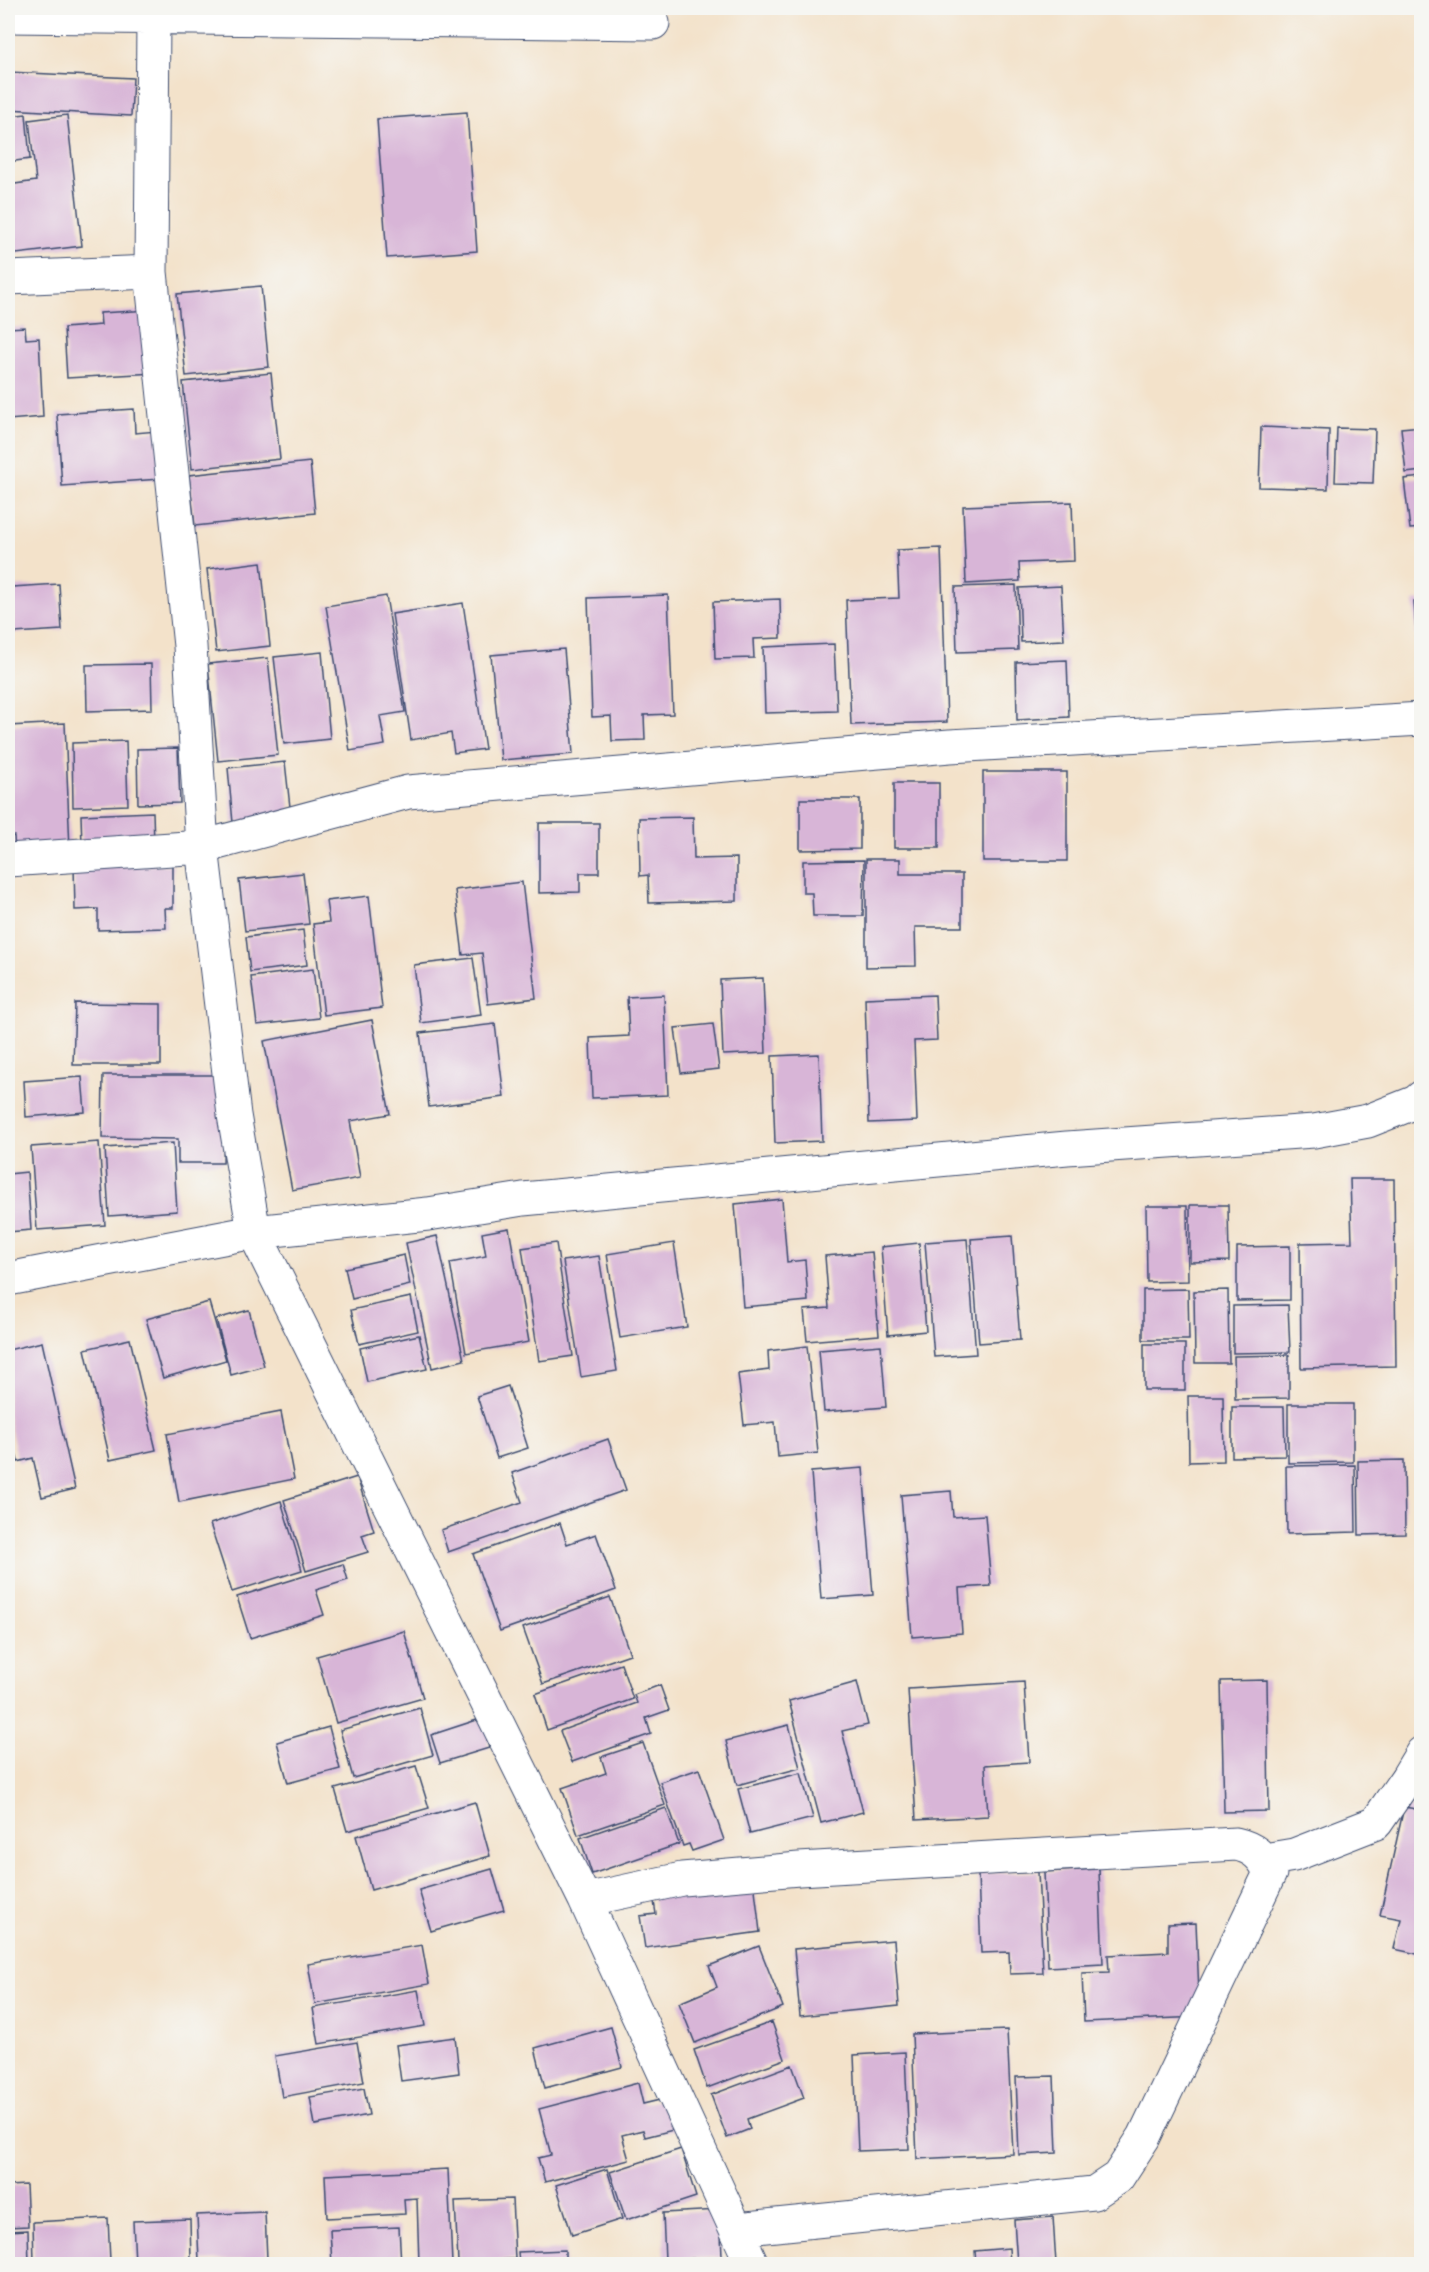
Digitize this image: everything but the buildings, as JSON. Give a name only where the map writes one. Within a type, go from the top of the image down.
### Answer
[{"type":"street","points":[[8,16],[653,23]]},
{"type":"street","points":[[153,19],[151,272],[190,646],[202,847],[234,1116],[254,1232],[585,1900],[752,2265]]},
{"type":"street","points":[[8,278],[151,272]]},
{"type":"street","points":[[8,860],[202,847],[408,792],[950,747],[1422,719]]},
{"type":"street","points":[[8,1279],[254,1232],[428,1214],[523,1199],[1067,1148],[1314,1131],[1368,1121],[1416,1102],[1422,1097]]},
{"type":"street","points":[[1264,1860],[1294,1855],[1376,1823],[1422,1753]]},
{"type":"street","points":[[585,1900],[682,1879],[810,1868],[1236,1844],[1250,1848],[1264,1860],[1270,1873],[1144,2138],[1118,2177],[1094,2193],[736,2229]]}]
